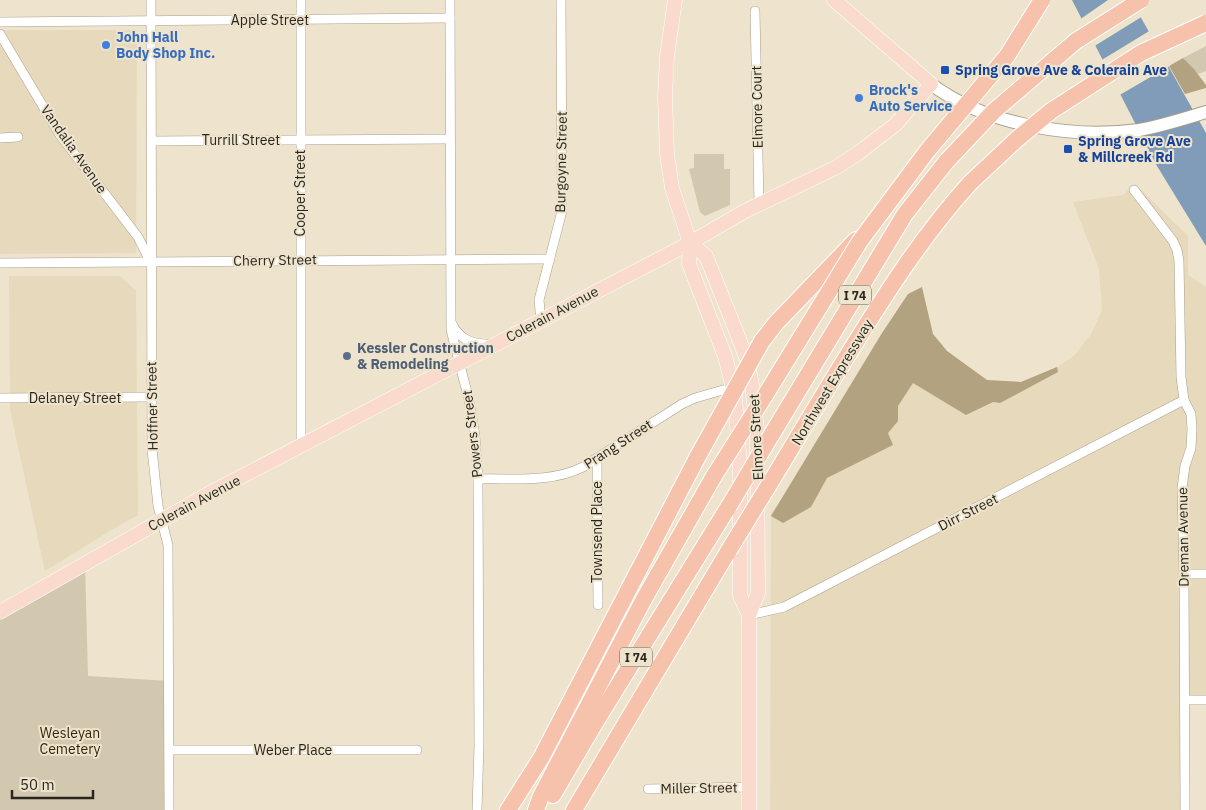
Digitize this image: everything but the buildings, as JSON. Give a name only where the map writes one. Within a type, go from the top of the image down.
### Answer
[{"type":"highway","points":[[536,810],[541,796],[639,608],[714,476],[860,241],[928,150],[1007,56],[1042,0]]},
{"type":"highway","name":"Northwest Expressway","points":[[544,810],[905,214],[946,162],[994,111],[1076,41],[1141,0]]},
{"type":"highway","name":"Northwest Expressway","points":[[575,810],[729,550],[875,311],[917,248],[948,207],[970,183],[1017,139],[1051,111],[1141,53],[1206,23]]},
{"type":"highway","points":[[508,810],[541,758],[725,405],[762,342],[776,323],[914,180],[946,162]]},
{"type":"highway","points":[[586,671],[694,512]]},
{"type":"main road","name":"Elmore Street","points":[[675,0],[667,56],[665,97],[667,154],[672,188],[690,243],[689,264],[723,351],[733,387],[738,418],[740,467],[740,596],[750,615]]},
{"type":"main road","points":[[834,0],[944,94],[989,114],[1036,127],[1091,132],[1138,130],[1206,112]]},
{"type":"main road","name":"Colerain Avenue","points":[[0,612],[162,520],[301,445],[690,243],[759,204],[835,168],[895,125],[931,84]]},
{"type":"main road","name":"Elmore Street","points":[[690,243],[706,256],[736,331],[752,382],[757,429],[758,593],[750,615],[749,810]]},
{"type":"street","name":"Hoffner Street","points":[[151,0],[151,397],[154,477],[158,506],[168,545],[169,810]]},
{"type":"street","name":"Cooper Street","points":[[301,0],[301,445]]},
{"type":"street","name":"Powers Street","points":[[450,0],[450,259],[452,338],[465,381],[472,418],[478,479],[479,745],[477,810]]},
{"type":"street","name":"Burgoyne Street","points":[[541,321],[540,300],[561,218],[562,206],[561,0]]},
{"type":"street","name":"Elmore Court","points":[[755,11],[759,204]]},
{"type":"street","name":"Apple Street","points":[[0,22],[450,18]]},
{"type":"street","name":"Vandalia Avenue","points":[[0,34],[60,135],[138,237],[150,261]]},
{"type":"street","points":[[0,138],[18,137]]},
{"type":"street","name":"Turrill Street","points":[[152,141],[450,139]]},
{"type":"street","name":"Dreman Avenue","points":[[1134,190],[1161,224],[1177,250],[1180,273],[1181,377],[1184,400],[1191,414],[1192,429],[1191,448],[1185,466],[1182,488],[1185,810]]},
{"type":"street","name":"Cherry Street","points":[[0,263],[550,259]]},
{"type":"street","points":[[451,318],[455,330],[463,339],[475,344],[496,344]]},
{"type":"street","name":"Prang Street","points":[[478,479],[556,477],[575,471],[682,404],[695,398],[752,382]]},
{"type":"street","name":"Delaney Street","points":[[0,398],[151,397]]},
{"type":"street","name":"Dirr Street","points":[[750,615],[784,607],[1184,400]]},
{"type":"street","name":"Townsend Place","points":[[597,458],[598,606]]},
{"type":"street","points":[[1184,574],[1206,574]]},
{"type":"street","points":[[1184,700],[1206,700]]},
{"type":"street","name":"Weber Place","points":[[169,750],[417,750]]},
{"type":"street","name":"Miller Street","points":[[648,789],[749,787]]},
{"type":"shaded area","points":[[0,30],[137,30],[136,253],[0,254]]},
{"type":"shaded area","points":[[1183,58],[1194,69],[1206,85],[1206,88],[1185,94],[1169,66]]},
{"type":"shaded area","points":[[1135,184],[1188,236],[1188,275],[1206,287],[1206,700],[1184,700],[1185,810],[770,810],[771,512],[937,339],[947,351],[987,380],[1021,382],[1057,367],[1074,356],[1091,334],[1102,310],[1099,269],[1073,202],[1123,195]]},
{"type":"shaded area","points":[[9,276],[120,276],[136,291],[138,515],[45,571],[10,410]]},
{"type":"shaded area","points":[[922,287],[933,334],[947,351],[987,380],[1021,382],[1057,367],[1058,372],[1000,403],[993,402],[966,415],[913,383],[898,406],[898,421],[888,433],[893,445],[827,478],[811,507],[783,523],[771,516],[882,333],[908,294]]},
{"type":"green space","points":[[1206,46],[1206,71],[1198,74],[1183,58]]},
{"type":"green space","points":[[694,154],[724,154],[724,169],[730,169],[730,205],[705,216],[700,212],[689,169],[694,168]]},
{"type":"green space","name":"Wesleyan Cemetery","points":[[85,563],[88,676],[169,681],[169,810],[0,810],[0,612]]},
{"type":"water","points":[[1072,0],[1131,0],[1206,133],[1206,246],[1157,166]]},
{"type":"pier","points":[[1108,0],[1134,0],[1143,16],[1093,47],[1079,20]]},
{"type":"pier","points":[[1151,30],[1171,65],[1118,96],[1100,61]]},
{"type":"place","name":"John Hall Body Shop Inc.","points":[[106,45]]},
{"type":"place","name":"Spring Grove Ave & Colerain Ave","points":[[945,70]]},
{"type":"place","name":"Brock's Auto Service","points":[[859,98]]},
{"type":"place","name":"Spring Grove Ave & Millcreek Rd","points":[[1068,149]]},
{"type":"place","name":"Kessler Construction & Remodeling","points":[[347,356]]}]
